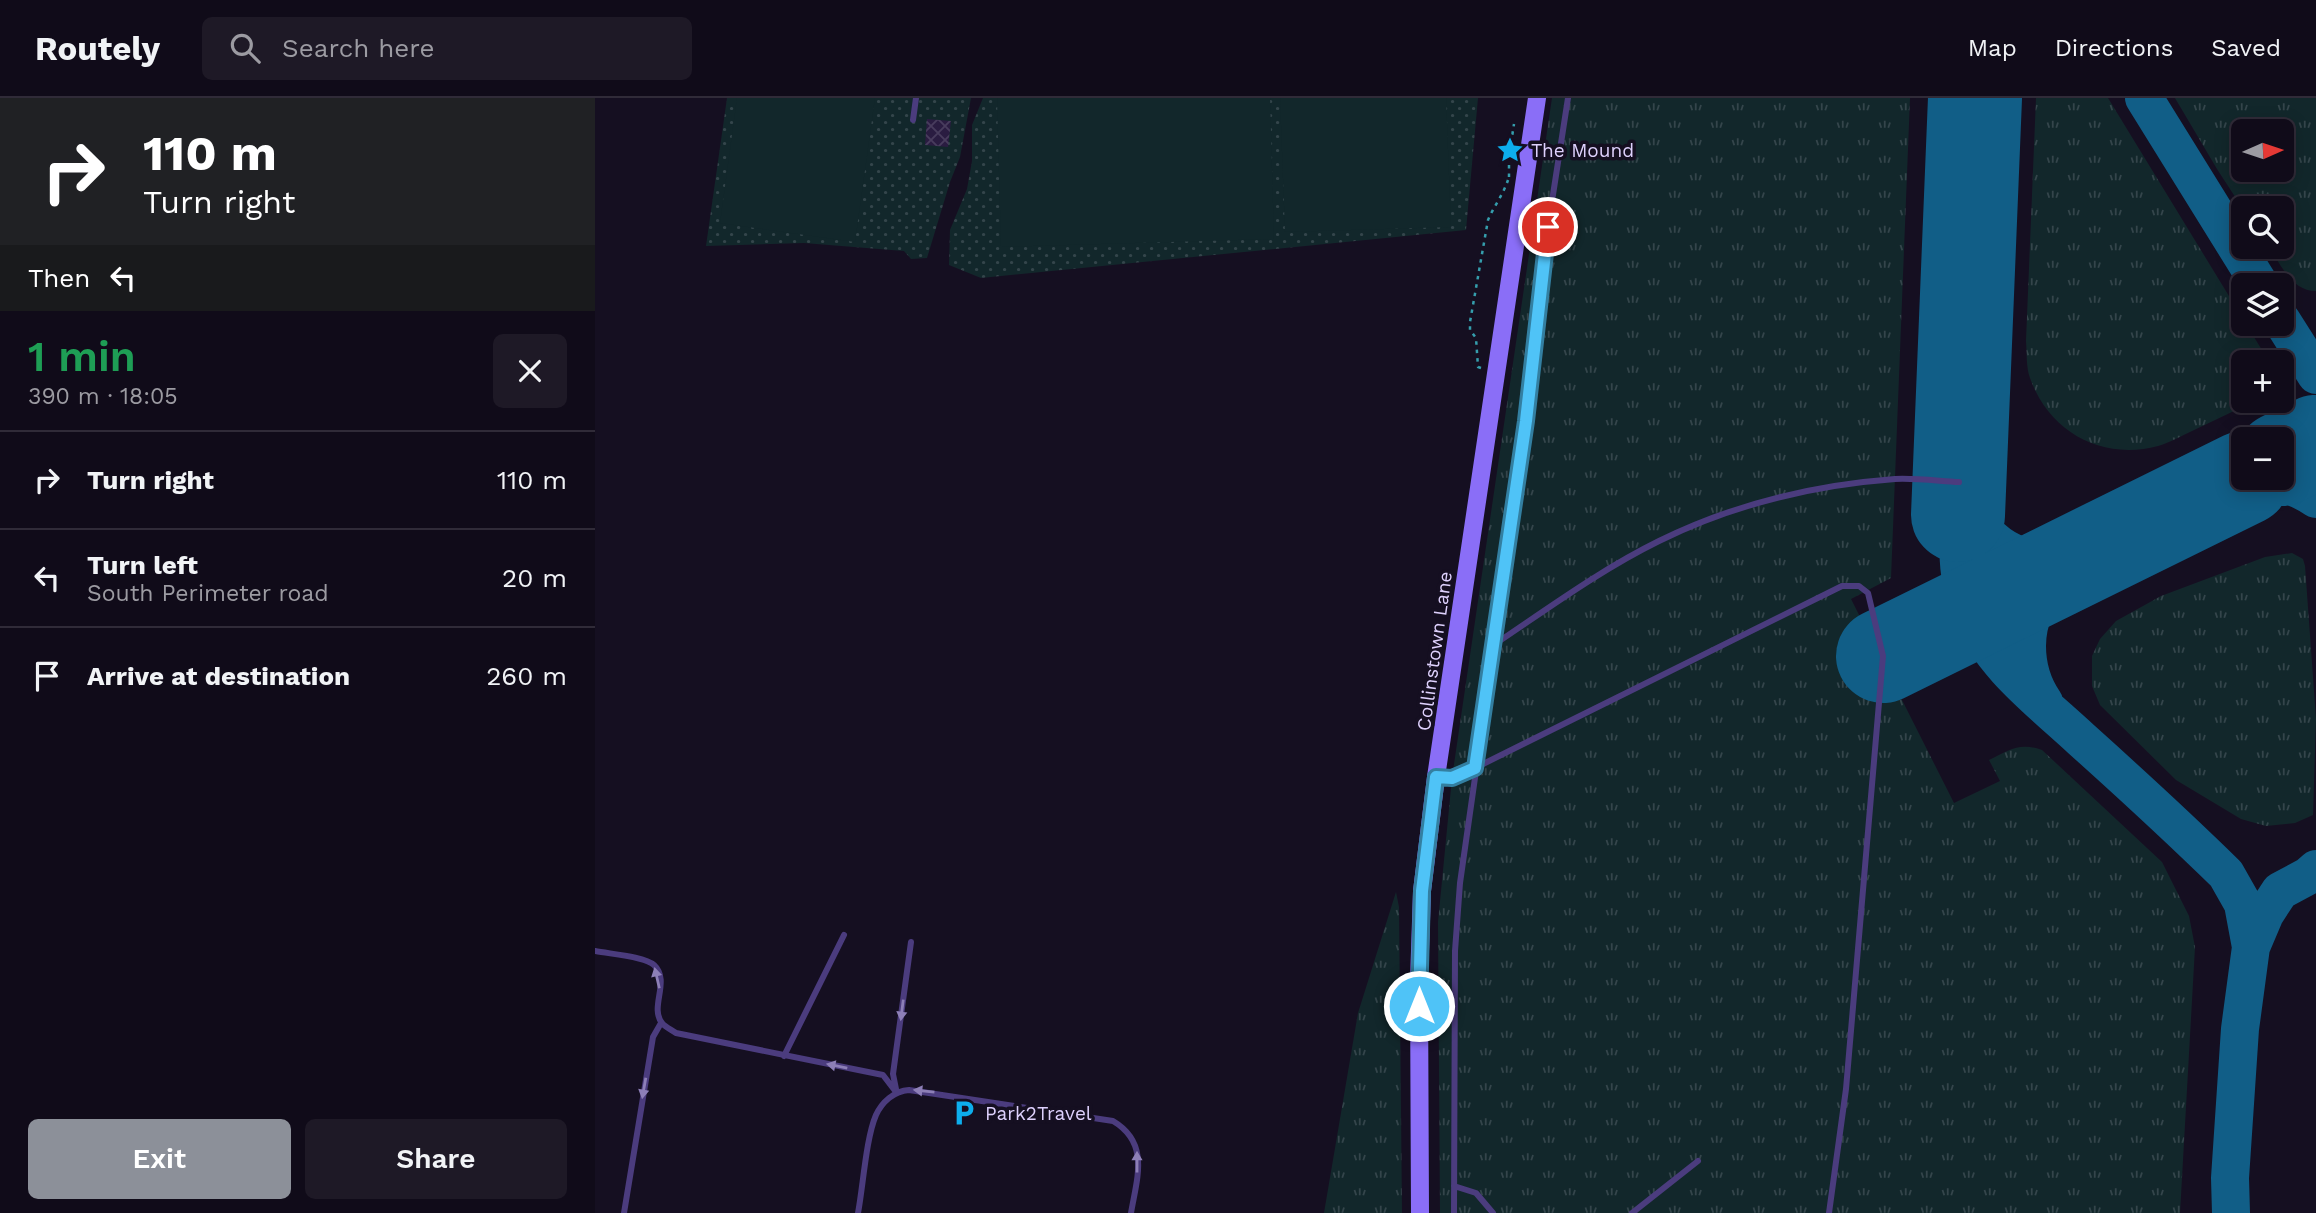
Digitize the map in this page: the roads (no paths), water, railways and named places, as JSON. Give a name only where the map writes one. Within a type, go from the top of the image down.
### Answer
[{"type":"street","name":"Collinstown Lane","points":[[1420,1213],[1419,981],[1422,891],[1436,777],[1537,98]]},
{"type":"lane","points":[[913,120],[916,98]]},
{"type":"lane","points":[[1454,1213],[1455,951],[1460,883],[1526,421],[1548,227],[1568,98]]},
{"type":"lane","points":[[1492,646],[1589,581],[1658,541],[1711,518],[1797,492],[1897,479],[1959,482]]},
{"type":"lane","points":[[1436,777],[1452,778],[1475,768],[1842,586],[1859,586],[1868,593],[1882,656],[1846,1088],[1829,1213]]},
{"type":"lane","points":[[784,1056],[843,935]]},
{"type":"lane","points":[[896,1092],[893,1074],[911,942]]},
{"type":"lane","points":[[595,951],[643,960],[654,965],[660,976],[657,1007],[661,1023],[676,1033],[883,1076],[896,1092]]},
{"type":"lane","points":[[624,1213],[653,1037],[661,1023]]},
{"type":"lane","points":[[858,1213],[875,1117],[888,1099],[896,1092],[905,1090],[1113,1121],[1126,1131],[1137,1150],[1138,1166],[1131,1213]]},
{"type":"lane","points":[[1632,1213],[1698,1161]]},
{"type":"lane","points":[[1454,1186],[1476,1193],[1493,1213]]},
{"type":"place","name":"The Mound","points":[[1510,150]]},
{"type":"place","name":"Park2Travel","points":[[964,1113]]}]
